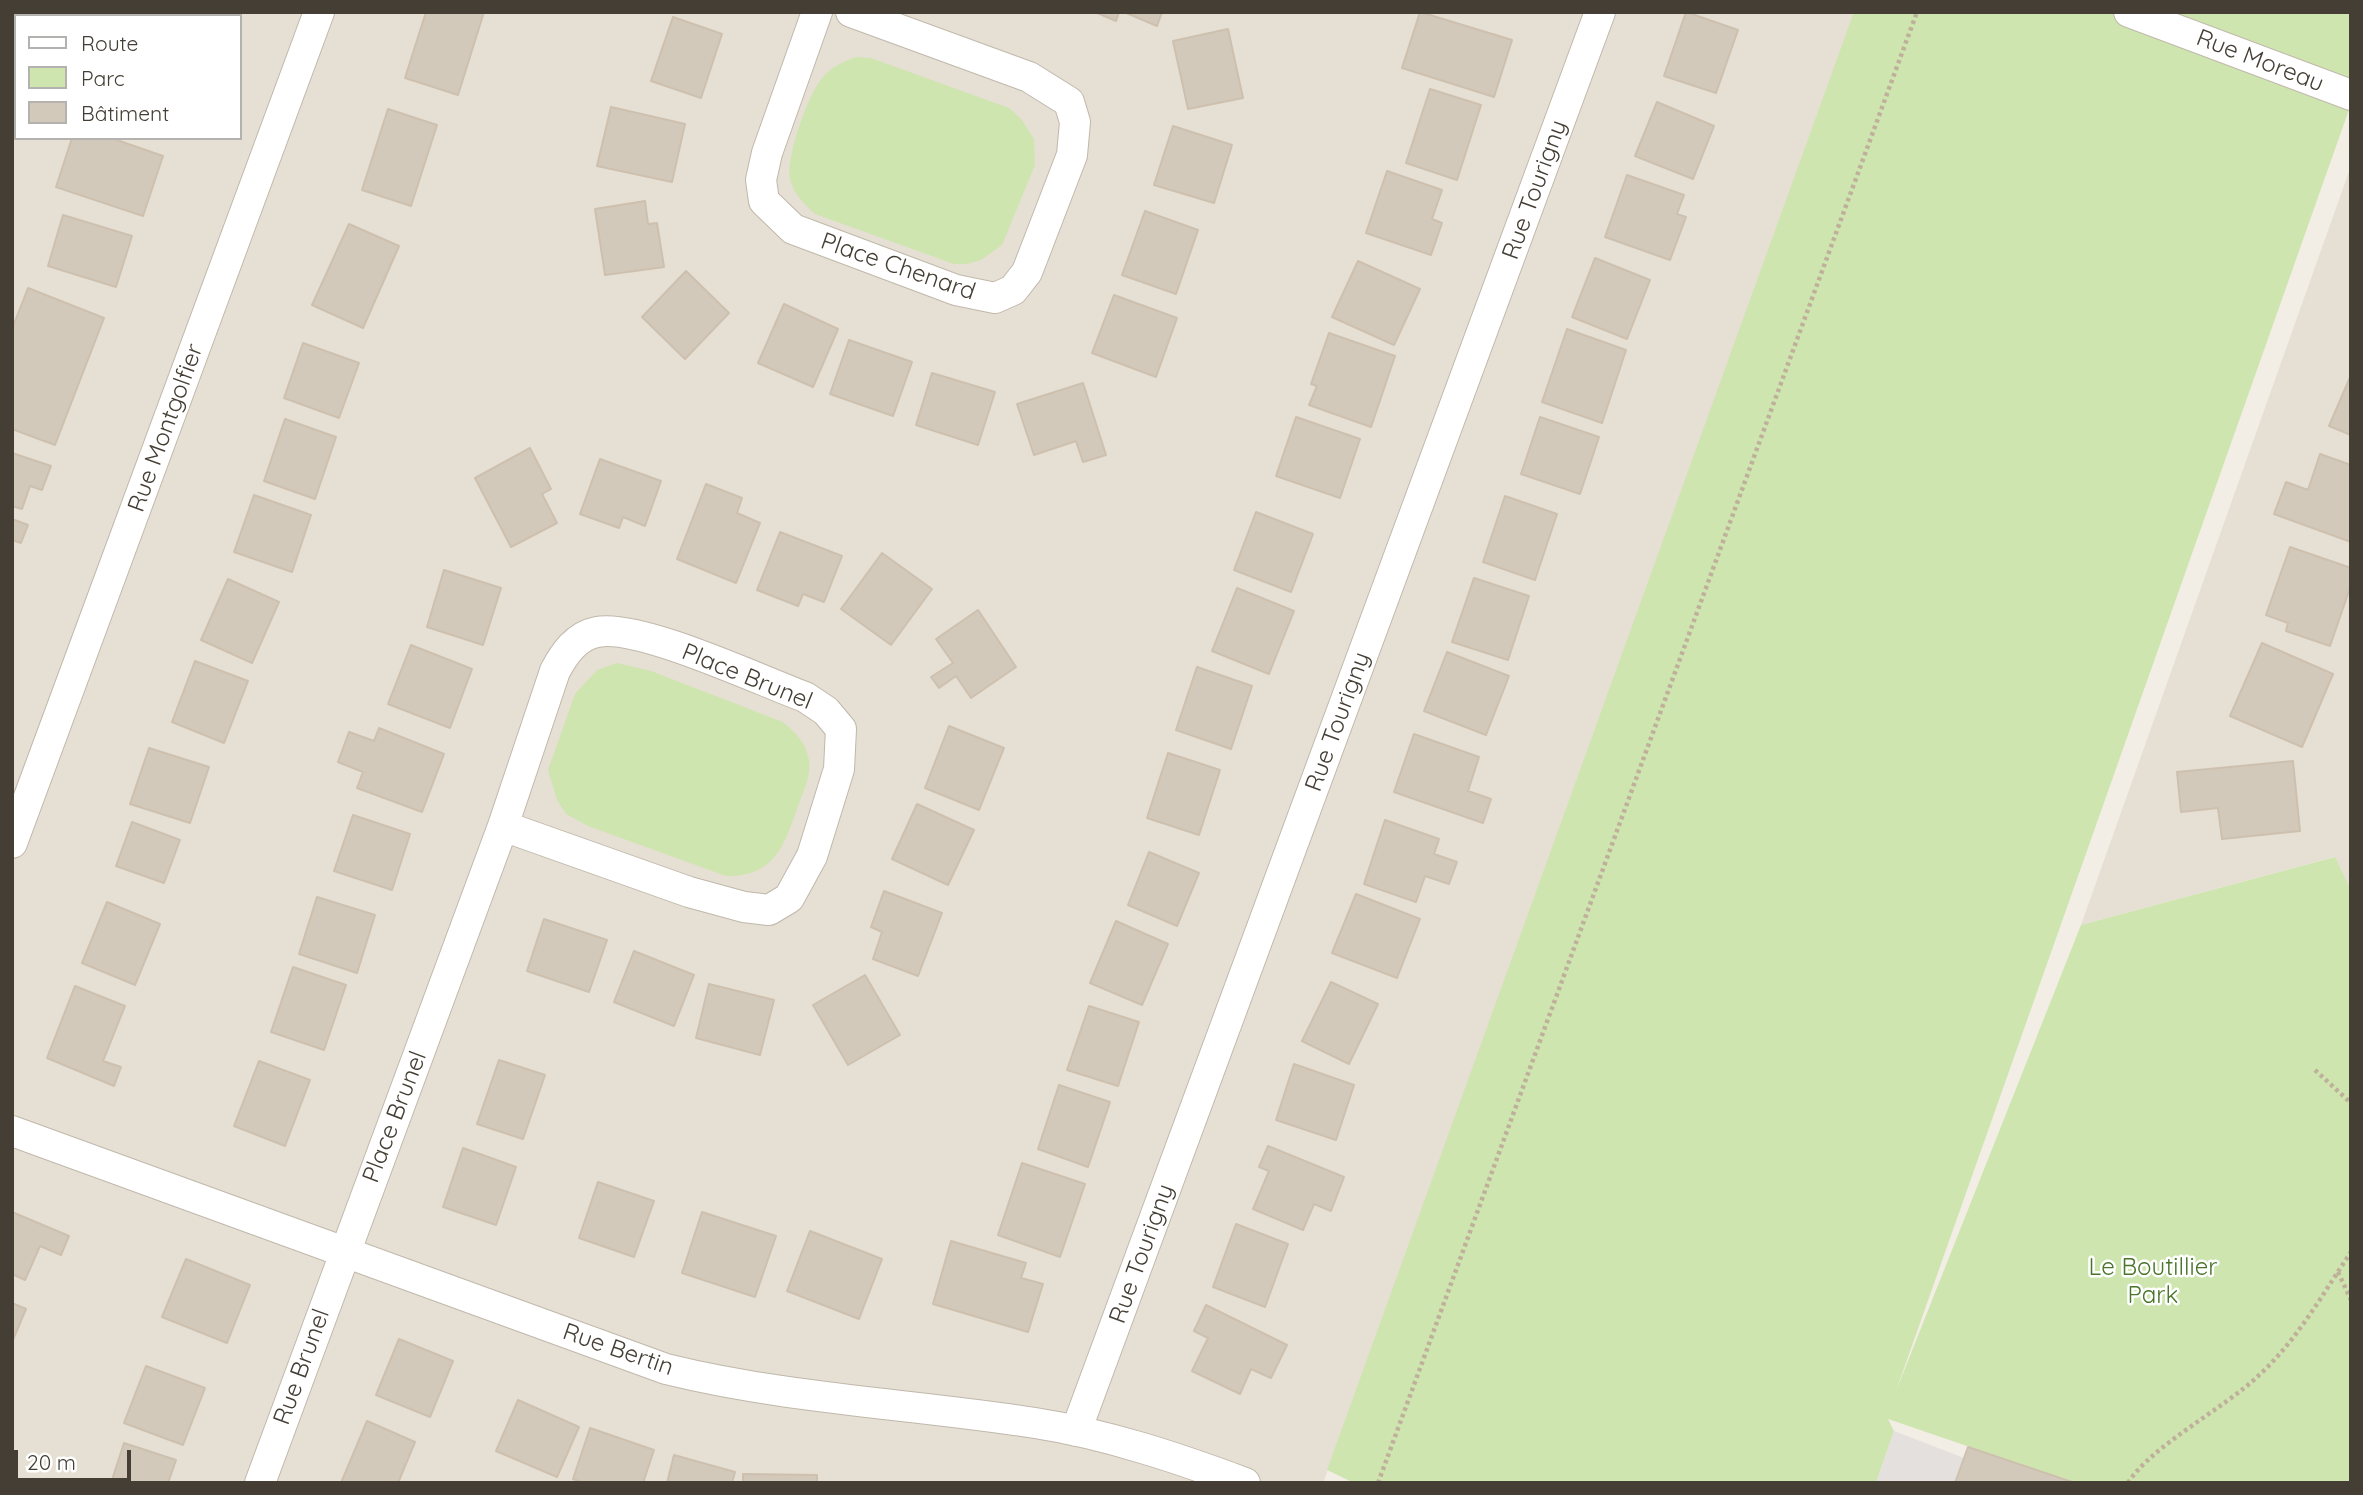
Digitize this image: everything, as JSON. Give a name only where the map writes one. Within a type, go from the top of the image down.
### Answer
[{"type":"street","name":"Rue Montgolfier","points":[[12,843],[319,12]]},
{"type":"street","name":"Place Chenard","points":[[817,12],[762,170],[764,201],[793,229],[963,292],[995,298],[1013,290],[1027,272],[1072,155],[1075,122],[1069,102],[1029,77],[851,12]]},
{"type":"street","name":"Rue Tourigny","points":[[1076,1431],[1600,12]]},
{"type":"street","name":"Rue Moreau","points":[[2129,12],[2351,95]]},
{"type":"street","name":"Place Brunel","points":[[345,1250],[503,826],[555,671],[565,653],[578,641],[596,632],[643,636],[805,698],[826,711],[841,729],[839,769],[812,856],[789,898],[769,910],[744,907],[689,892],[503,826]]},
{"type":"street","name":"Rue Bertin","points":[[12,1131],[666,1369],[726,1384],[1032,1422],[1182,1460],[1245,1483]]},
{"type":"street","name":"Rue Brunel","points":[[260,1483],[345,1250]]},
{"type":"path","points":[[1378,1483],[1917,12]]},
{"type":"path","points":[[2315,1070],[2351,1103]]},
{"type":"path","points":[[2128,1483],[2146,1462],[2257,1378],[2297,1332],[2351,1252]]},
{"type":"path","points":[[2338,1271],[2351,1300]]},
{"type":"shaded area","points":[[12,12],[1860,12],[1323,1483],[12,1483]]},
{"type":"shaded area","points":[[2351,166],[2351,890],[2334,857],[2081,925]]},
{"type":"shaded area","points":[[1894,1431],[1964,1458],[1955,1483],[1876,1483]]},
{"type":"green space","name":"Le Boutillier Park","points":[[1854,12],[2351,12],[2351,104],[1896,1391],[2081,925],[2335,857],[2351,890],[2351,1483],[2075,1483],[1888,1419],[1894,1431],[1876,1483],[1354,1483],[1327,1470]]},
{"type":"green space","points":[[856,57],[871,58],[1009,108],[1022,120],[1034,139],[1035,165],[1002,245],[981,260],[954,264],[815,214],[796,194],[790,179],[791,157],[809,100],[827,72]]},
{"type":"green space","points":[[617,663],[651,671],[783,722],[800,739],[808,755],[808,777],[783,844],[767,864],[757,871],[726,876],[588,826],[566,814],[557,800],[548,770],[575,694],[597,670]]},
{"type":"building","points":[[143,12],[210,12],[209,14]]},
{"type":"building","points":[[426,12],[484,12],[458,95],[405,78]]},
{"type":"building","points":[[1095,12],[1119,12],[1116,21]]},
{"type":"building","points":[[1124,12],[1162,12],[1157,26]]},
{"type":"building","points":[[1420,12],[1512,40],[1494,97],[1402,68]]},
{"type":"building","points":[[1686,12],[1738,30],[1716,93],[1664,76]]},
{"type":"building","points":[[673,17],[722,34],[701,98],[651,81]]},
{"type":"building","points":[[1228,29],[1243,98],[1188,109],[1173,41]]},
{"type":"building","points":[[1430,89],[1481,105],[1457,180],[1406,163]]},
{"type":"building","points":[[1657,102],[1714,126],[1693,179],[1635,156]]},
{"type":"building","points":[[611,107],[685,124],[672,182],[597,166]]},
{"type":"building","points":[[388,109],[437,125],[411,206],[362,190]]},
{"type":"building","points":[[1173,126],[1232,145],[1214,203],[1154,185]]},
{"type":"building","points":[[71,140],[117,140],[163,156],[143,216],[56,187]]},
{"type":"building","points":[[1387,171],[1442,190],[1432,219],[1442,223],[1431,255],[1366,233]]},
{"type":"building","points":[[1627,175],[1684,195],[1677,214],[1686,217],[1670,260],[1605,237]]},
{"type":"building","points":[[645,201],[648,224],[657,223],[664,267],[605,275],[595,209]]},
{"type":"building","points":[[1145,211],[1198,230],[1176,294],[1122,275]]},
{"type":"building","points":[[63,215],[132,236],[116,287],[48,266]]},
{"type":"building","points":[[349,224],[399,246],[363,328],[312,305]]},
{"type":"building","points":[[1595,258],[1650,280],[1627,339],[1572,317]]},
{"type":"building","points":[[1358,261],[1420,289],[1394,345],[1332,317]]},
{"type":"building","points":[[686,271],[729,313],[685,359],[642,317]]},
{"type":"building","points":[[28,288],[104,318],[55,445],[12,429],[12,329]]},
{"type":"building","points":[[1114,295],[1177,318],[1156,377],[1092,353]]},
{"type":"building","points":[[784,304],[838,329],[813,387],[758,363]]},
{"type":"building","points":[[1567,329],[1626,350],[1602,423],[1542,402]]},
{"type":"building","points":[[1329,333],[1395,356],[1371,427],[1309,405],[1317,386],[1311,384]]},
{"type":"building","points":[[849,340],[912,362],[893,416],[830,394]]},
{"type":"building","points":[[303,343],[359,363],[339,418],[284,398]]},
{"type":"building","points":[[932,373],[995,392],[978,445],[916,425]]},
{"type":"building","points":[[2351,375],[2351,435],[2329,426]]},
{"type":"building","points":[[1083,383],[1106,455],[1083,462],[1076,441],[1034,455],[1017,404]]},
{"type":"building","points":[[1296,417],[1360,439],[1340,498],[1276,476]]},
{"type":"building","points":[[1540,417],[1599,437],[1580,494],[1521,474]]},
{"type":"building","points":[[285,419],[336,437],[315,499],[264,481]]},
{"type":"building","points":[[530,448],[551,489],[542,494],[557,523],[511,547],[475,478]]},
{"type":"building","points":[[12,453],[51,466],[42,490],[30,486],[22,509],[12,506]]},
{"type":"building","points":[[2320,454],[2351,465],[2351,542],[2274,514],[2286,482],[2308,490]]},
{"type":"building","points":[[600,459],[661,481],[645,526],[623,517],[619,528],[580,514]]},
{"type":"building","points":[[706,484],[742,498],[737,513],[760,523],[736,583],[677,559]]},
{"type":"building","points":[[254,495],[311,515],[292,572],[234,552]]},
{"type":"building","points":[[1505,496],[1557,514],[1535,580],[1483,562]]},
{"type":"building","points":[[1256,512],[1313,534],[1291,592],[1234,570]]},
{"type":"building","points":[[12,519],[28,525],[21,543],[12,540]]},
{"type":"building","points":[[780,532],[842,556],[824,602],[803,594],[798,606],[757,590]]},
{"type":"building","points":[[2290,547],[2351,568],[2351,585],[2330,646],[2286,631],[2288,623],[2266,615]]},
{"type":"building","points":[[882,553],[932,589],[891,645],[841,609]]},
{"type":"building","points":[[444,570],[501,588],[483,645],[427,627]]},
{"type":"building","points":[[1474,578],[1529,596],[1508,660],[1452,642]]},
{"type":"building","points":[[228,579],[279,602],[252,663],[201,640]]},
{"type":"building","points":[[1237,588],[1294,611],[1269,674],[1212,651]]},
{"type":"building","points":[[978,610],[1016,667],[971,698],[956,676],[939,688],[931,677],[953,663],[936,639]]},
{"type":"building","points":[[2262,643],[2333,674],[2302,747],[2230,716]]},
{"type":"building","points":[[411,645],[472,669],[450,728],[388,704]]},
{"type":"building","points":[[1447,652],[1509,676],[1486,735],[1424,711]]},
{"type":"building","points":[[195,661],[248,681],[224,743],[172,722]]},
{"type":"building","points":[[1197,667],[1252,686],[1231,749],[1176,730]]},
{"type":"building","points":[[949,726],[1004,748],[979,810],[925,788]]},
{"type":"building","points":[[379,728],[444,754],[422,812],[357,788],[363,772],[338,762],[349,732],[374,741]]},
{"type":"building","points":[[1414,734],[1479,757],[1468,791],[1491,799],[1483,823],[1394,792]]},
{"type":"building","points":[[149,748],[209,767],[190,823],[130,804]]},
{"type":"building","points":[[1168,753],[1220,770],[1199,835],[1147,818]]},
{"type":"building","points":[[2293,761],[2300,831],[2222,839],[2218,808],[2181,812],[2177,772]]},
{"type":"building","points":[[917,804],[974,830],[948,885],[892,859]]},
{"type":"building","points":[[353,815],[410,834],[392,890],[334,871]]},
{"type":"building","points":[[1385,820],[1439,839],[1434,854],[1457,862],[1449,884],[1425,876],[1416,902],[1364,884]]},
{"type":"building","points":[[132,822],[180,840],[164,883],[116,866]]},
{"type":"building","points":[[1149,852],[1199,873],[1177,926],[1128,905]]},
{"type":"building","points":[[884,891],[942,913],[918,976],[873,959],[882,932],[871,927]]},
{"type":"building","points":[[1356,894],[1420,919],[1397,978],[1332,953]]},
{"type":"building","points":[[317,897],[375,915],[357,973],[299,954]]},
{"type":"building","points":[[107,902],[160,924],[135,985],[82,963]]},
{"type":"building","points":[[544,919],[607,940],[589,992],[527,971]]},
{"type":"building","points":[[1116,921],[1168,944],[1142,1005],[1090,983]]},
{"type":"building","points":[[634,951],[694,975],[674,1026],[614,1002]]},
{"type":"building","points":[[293,967],[346,985],[324,1050],[271,1032]]},
{"type":"building","points":[[865,975],[900,1035],[848,1065],[813,1005]]},
{"type":"building","points":[[1331,982],[1378,1004],[1349,1064],[1302,1041]]},
{"type":"building","points":[[709,984],[774,1000],[760,1055],[696,1038]]},
{"type":"building","points":[[75,986],[125,1006],[103,1061],[121,1067],[114,1086],[47,1058]]},
{"type":"building","points":[[1089,1006],[1139,1022],[1118,1086],[1067,1070]]},
{"type":"building","points":[[499,1060],[545,1075],[523,1139],[477,1124]]},
{"type":"building","points":[[259,1061],[310,1080],[285,1146],[234,1126]]},
{"type":"building","points":[[1294,1064],[1354,1085],[1336,1140],[1276,1120]]},
{"type":"building","points":[[1059,1085],[1110,1102],[1088,1167],[1038,1149]]},
{"type":"building","points":[[1268,1146],[1344,1177],[1331,1211],[1314,1204],[1303,1230],[1253,1209],[1269,1171],[1259,1167]]},
{"type":"building","points":[[463,1148],[516,1167],[496,1225],[443,1207]]},
{"type":"building","points":[[1022,1163],[1085,1184],[1060,1257],[998,1235]]},
{"type":"building","points":[[598,1182],[654,1201],[634,1257],[579,1238]]},
{"type":"building","points":[[12,1212],[69,1236],[61,1255],[40,1246],[25,1280],[12,1274]]},
{"type":"building","points":[[702,1212],[776,1236],[755,1297],[682,1273]]},
{"type":"building","points":[[1236,1224],[1288,1244],[1265,1307],[1213,1287]]},
{"type":"building","points":[[810,1231],[882,1259],[859,1319],[787,1291]]},
{"type":"building","points":[[951,1241],[1026,1263],[1021,1278],[1043,1284],[1028,1332],[933,1304]]},
{"type":"building","points":[[186,1259],[250,1285],[227,1343],[162,1317]]},
{"type":"building","points":[[12,1303],[26,1309],[12,1342]]},
{"type":"building","points":[[1206,1305],[1287,1345],[1271,1378],[1251,1369],[1240,1394],[1192,1371],[1208,1338],[1194,1331]]},
{"type":"building","points":[[399,1339],[453,1361],[430,1417],[376,1395]]},
{"type":"building","points":[[146,1366],[205,1388],[183,1445],[124,1423]]},
{"type":"building","points":[[518,1400],[579,1427],[557,1477],[496,1451]]},
{"type":"building","points":[[367,1421],[415,1442],[398,1483],[341,1483]]},
{"type":"building","points":[[590,1428],[654,1450],[643,1483],[584,1483],[573,1479]]},
{"type":"building","points":[[124,1443],[176,1460],[168,1483],[111,1483]]},
{"type":"building","points":[[1968,1447],[2075,1483],[1955,1483]]},
{"type":"building","points":[[674,1455],[735,1472],[732,1483],[667,1483]]},
{"type":"building","points":[[743,1474],[817,1475],[817,1483],[743,1483]]}]
